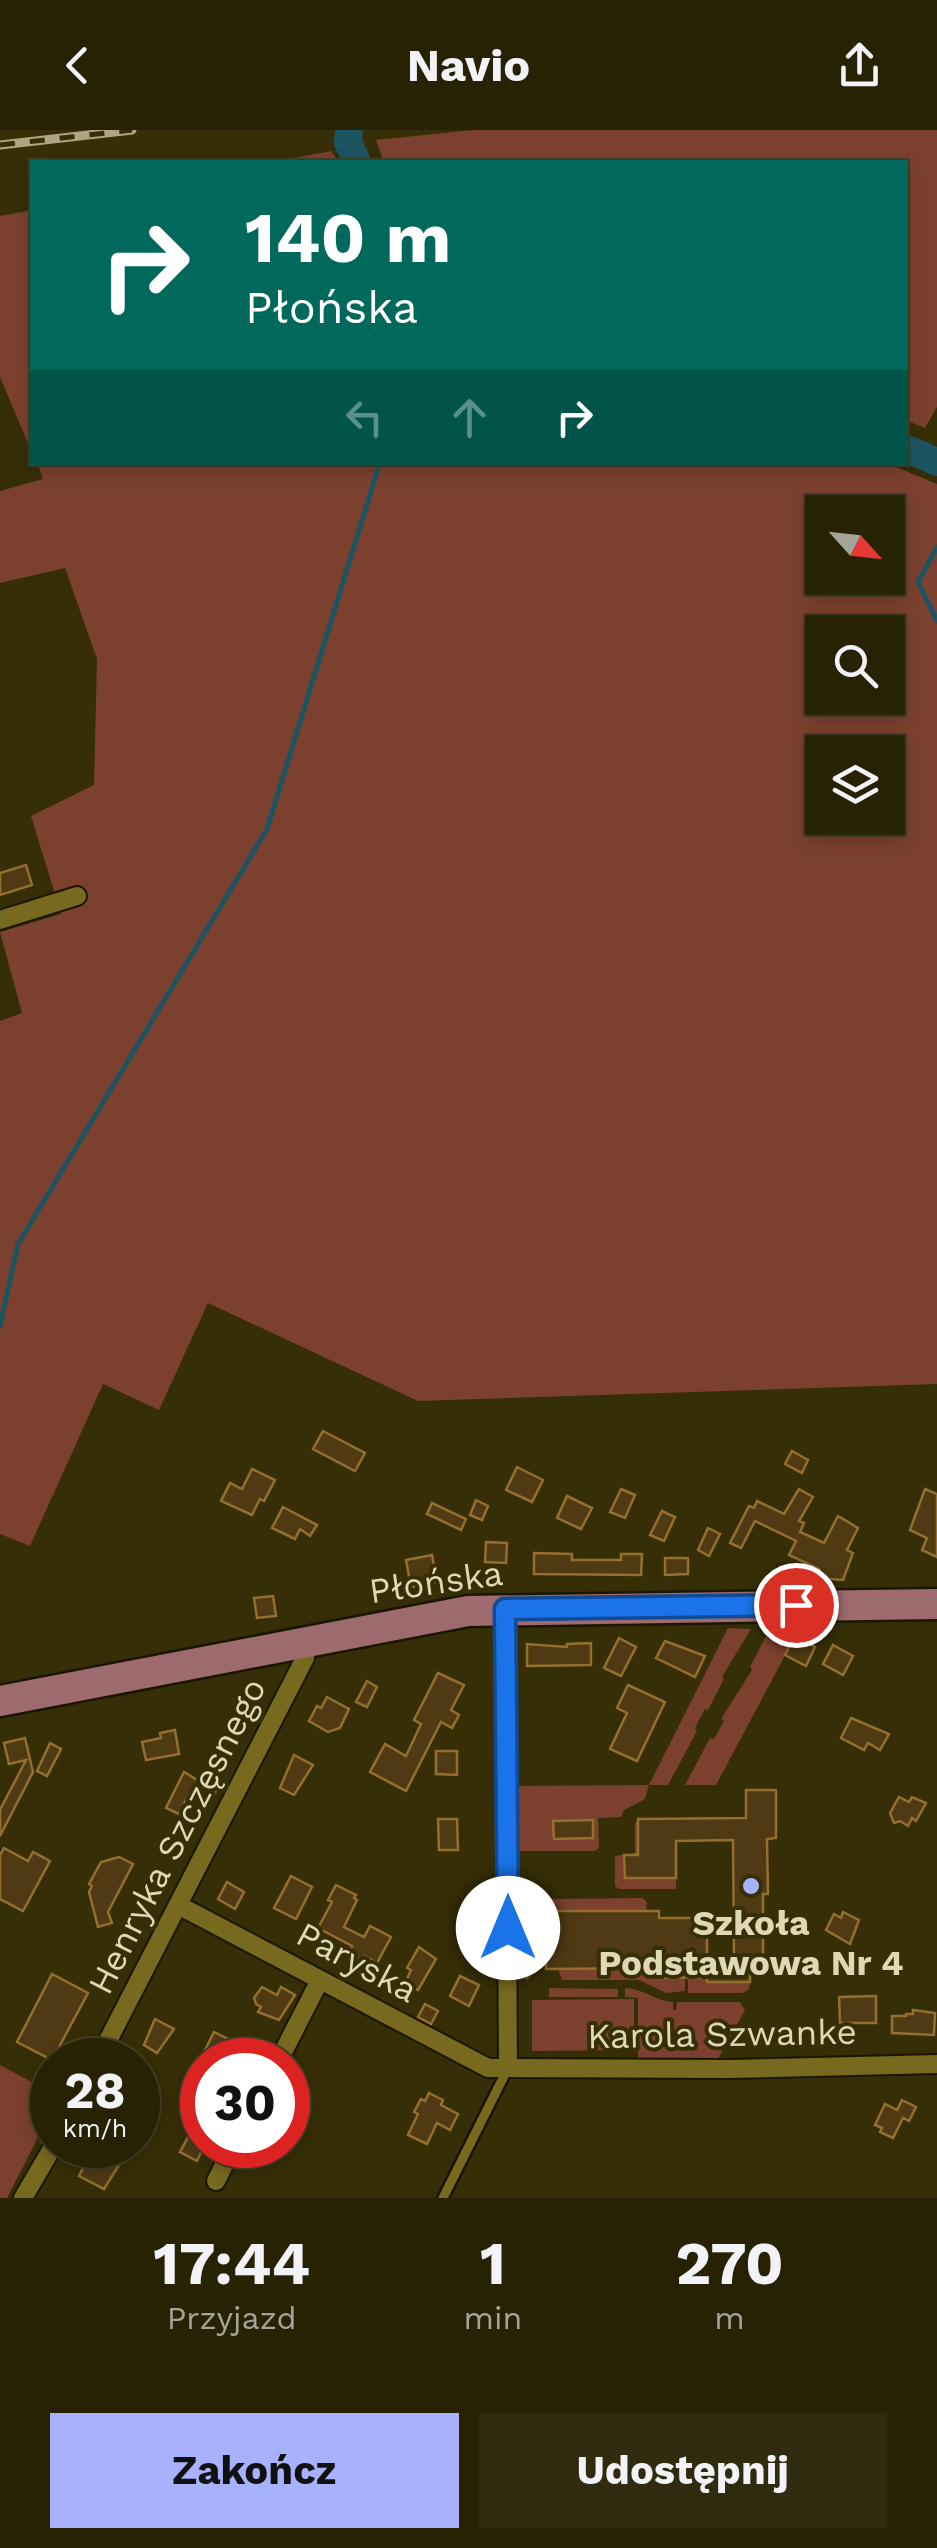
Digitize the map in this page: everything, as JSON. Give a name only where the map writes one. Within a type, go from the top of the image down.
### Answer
[{"type":"main road","name":"Płońska","points":[[4,1698],[427,1617],[505,1609],[937,1604]]},
{"type":"street","points":[[0,920],[77,896]]},
{"type":"street","points":[[505,1609],[508,2068]]},
{"type":"street","name":"Henryka Szczęsnego","points":[[109,2038],[306,1658],[306,1640]]},
{"type":"street","name":"Paryska","points":[[178,1905],[488,2068],[508,2068]]},
{"type":"street","points":[[290,2038],[320,1980]]},
{"type":"street","name":"Karola Szwanke","points":[[508,2068],[728,2069],[937,2064]]},
{"type":"street","points":[[23,2198],[41,2168]]},
{"type":"street","points":[[216,2181],[222,2168]]},
{"type":"lane","points":[[443,2198],[508,2068]]},
{"type":"shaded area","points":[[473,130],[937,130],[937,407],[925,428],[908,421],[908,160],[383,160],[376,140]]},
{"type":"shaded area","points":[[331,151],[338,160],[284,160]]},
{"type":"shaded area","points":[[30,210],[30,448],[0,377],[0,216]]},
{"type":"shaded area","points":[[38,465],[891,465],[937,484],[937,1384],[418,1401],[208,1303],[159,1410],[103,1384],[30,1546],[0,1534],[0,1021],[22,1013],[0,932],[61,914],[31,816],[94,785],[97,659],[65,568],[0,583],[0,491],[43,479]]},
{"type":"shaded area","points":[[728,1628],[751,1629],[722,1677],[668,1785],[649,1785]]},
{"type":"shaded area","points":[[766,1636],[789,1648],[716,1785],[685,1785],[752,1670]]},
{"type":"shaded area","points":[[649,1785],[645,1799],[624,1810],[621,1817],[598,1818],[599,1847],[595,1851],[517,1851],[516,1786]]},
{"type":"shaded area","points":[[638,1819],[656,1855],[624,1855],[625,1878],[676,1878],[676,1889],[615,1886],[615,1856],[635,1853]]},
{"type":"shaded area","points":[[642,1898],[647,1902],[646,1911],[546,1911],[551,1899]]},
{"type":"shaded area","points":[[530,1899],[534,1907],[522,1917],[523,1976],[534,1971],[528,1980],[518,1976],[517,1902]]},
{"type":"shaded area","points":[[558,1968],[659,1968],[659,1978],[685,1978],[685,1991],[666,1993],[639,1980],[562,1980]]},
{"type":"shaded area","points":[[707,1977],[708,1982],[750,1982],[749,1989],[743,1993],[688,1993],[688,1978]]},
{"type":"shaded area","points":[[549,1988],[618,1989],[618,1997],[549,1997]]},
{"type":"shaded area","points":[[625,1988],[673,2002],[673,2010],[677,2002],[740,2002],[745,2010],[718,2059],[638,2060],[638,1998],[625,1997]]},
{"type":"shaded area","points":[[634,1999],[634,2050],[532,2051],[532,2000]]},
{"type":"shaded area","points":[[0,2065],[30,2081],[30,2153],[7,2198],[0,2198]]},
{"type":"building","points":[[26,865],[32,885],[0,895],[0,873]]},
{"type":"building","points":[[323,1431],[365,1453],[355,1471],[313,1449]]},
{"type":"building","points":[[792,1451],[808,1460],[802,1473],[785,1464]]},
{"type":"building","points":[[517,1467],[543,1480],[532,1502],[506,1490]]},
{"type":"building","points":[[252,1469],[275,1480],[252,1515],[221,1501],[230,1483],[242,1489]]},
{"type":"building","points":[[621,1489],[635,1495],[625,1518],[610,1512]]},
{"type":"building","points":[[799,1489],[813,1497],[799,1521],[804,1523],[800,1532],[824,1543],[838,1516],[858,1528],[847,1550],[853,1553],[843,1580],[815,1578],[819,1569],[789,1555],[796,1541],[755,1521],[741,1548],[730,1543],[749,1506],[754,1508],[757,1501],[784,1514]]},
{"type":"building","points":[[925,1489],[937,1494],[937,1557],[922,1550],[927,1538],[910,1530]]},
{"type":"building","points":[[567,1496],[592,1508],[581,1529],[557,1518]]},
{"type":"building","points":[[476,1500],[488,1506],[482,1520],[470,1515]]},
{"type":"building","points":[[432,1503],[466,1519],[461,1530],[427,1514]]},
{"type":"building","points":[[283,1507],[317,1525],[310,1536],[300,1529],[295,1539],[272,1528]]},
{"type":"building","points":[[662,1511],[675,1517],[664,1541],[650,1535]]},
{"type":"building","points":[[708,1528],[720,1534],[709,1556],[698,1550]]},
{"type":"building","points":[[486,1542],[507,1543],[506,1563],[485,1562]]},
{"type":"building","points":[[534,1553],[572,1554],[572,1560],[621,1560],[621,1554],[642,1554],[641,1575],[534,1574]]},
{"type":"building","points":[[432,1555],[437,1582],[411,1587],[406,1560]]},
{"type":"building","points":[[665,1558],[688,1558],[688,1574],[665,1575]]},
{"type":"building","points":[[273,1596],[276,1616],[257,1618],[254,1598]]},
{"type":"building","points":[[795,1636],[815,1647],[806,1666],[785,1655]]},
{"type":"building","points":[[619,1638],[636,1647],[621,1676],[604,1668]]},
{"type":"building","points":[[665,1641],[705,1656],[695,1677],[656,1658]]},
{"type":"building","points":[[591,1643],[591,1665],[527,1666],[527,1644],[567,1647]]},
{"type":"building","points":[[833,1645],[853,1656],[843,1675],[823,1664]]},
{"type":"building","points":[[438,1673],[464,1685],[451,1710],[459,1715],[452,1728],[441,1722],[406,1791],[370,1772],[385,1744],[406,1756],[421,1724],[414,1720]]},
{"type":"building","points":[[367,1681],[377,1687],[367,1707],[356,1702]]},
{"type":"building","points":[[628,1685],[665,1702],[637,1761],[610,1749],[627,1713],[617,1708]]},
{"type":"building","points":[[327,1697],[349,1709],[340,1728],[328,1732],[309,1721]]},
{"type":"building","points":[[851,1718],[889,1734],[880,1750],[868,1743],[864,1750],[841,1738]]},
{"type":"building","points":[[175,1730],[179,1754],[146,1760],[142,1742]]},
{"type":"building","points":[[25,1738],[33,1772],[0,1836],[0,1810],[26,1760],[9,1764],[4,1743]]},
{"type":"building","points":[[50,1743],[61,1749],[47,1776],[37,1771]]},
{"type":"building","points":[[436,1751],[457,1751],[457,1775],[436,1774]]},
{"type":"building","points":[[294,1755],[313,1765],[294,1795],[280,1788]]},
{"type":"building","points":[[184,1772],[216,1791],[209,1805],[189,1794],[179,1814],[166,1808]]},
{"type":"building","name":"Szkoła Podstawowa Nr 4","points":[[746,1790],[776,1790],[776,1838],[767,1839],[768,1894],[763,1894],[763,1975],[750,1975],[750,1982],[707,1982],[707,1977],[659,1978],[659,1968],[546,1969],[546,1911],[659,1911],[659,1918],[707,1918],[707,1959],[734,1959],[733,1840],[676,1841],[676,1878],[625,1878],[624,1855],[638,1855],[638,1819],[746,1818]]},
{"type":"building","points":[[899,1797],[926,1803],[916,1821],[912,1818],[908,1826],[900,1821],[894,1823],[890,1813]]},
{"type":"building","points":[[438,1819],[457,1819],[458,1850],[439,1850]]},
{"type":"building","points":[[593,1820],[593,1838],[554,1839],[553,1821]]},
{"type":"building","points":[[4,1848],[28,1861],[33,1852],[50,1861],[23,1911],[0,1899],[0,1855]]},
{"type":"building","points":[[119,1857],[133,1864],[108,1912],[112,1923],[98,1927],[89,1884],[101,1862]]},
{"type":"building","points":[[291,1876],[312,1887],[296,1919],[274,1908]]},
{"type":"building","points":[[227,1882],[244,1892],[235,1909],[218,1899]]},
{"type":"building","points":[[336,1885],[356,1895],[357,1900],[344,1927],[364,1937],[370,1926],[391,1937],[377,1963],[348,1954],[352,1946],[318,1928]]},
{"type":"building","points":[[843,1912],[859,1920],[850,1944],[826,1930],[834,1914],[841,1918]]},
{"type":"building","points":[[419,1947],[436,1959],[418,1990],[405,1983],[411,1970],[407,1968]]},
{"type":"building","points":[[52,1974],[88,1993],[64,2038],[30,2038],[30,2049],[17,2042]]},
{"type":"building","points":[[460,1976],[479,1985],[469,2006],[450,1996]]},
{"type":"building","points":[[262,1987],[277,1995],[281,1987],[295,1995],[279,2020],[258,2012],[261,2007],[254,1998]]},
{"type":"building","points":[[876,1996],[876,2023],[840,2023],[839,1997]]},
{"type":"building","points":[[425,2004],[438,2011],[431,2024],[418,2017]]},
{"type":"building","points":[[913,2010],[935,2013],[934,2035],[892,2033],[892,2016],[913,2014]]},
{"type":"building","points":[[155,2019],[174,2029],[160,2049],[160,2038],[147,2038]]},
{"type":"building","points":[[429,2093],[458,2114],[450,2130],[437,2123],[427,2144],[408,2135],[418,2114],[414,2112]]},
{"type":"building","points":[[902,2100],[916,2107],[909,2121],[903,2118],[893,2138],[875,2125],[885,2104],[897,2110]]},
{"type":"building","points":[[83,2168],[117,2168],[104,2189],[79,2176]]},
{"type":"waterway","points":[[349,130],[348,142],[356,160]]},
{"type":"waterway","points":[[908,449],[937,462]]},
{"type":"waterway","points":[[0,1326],[18,1244],[267,829],[379,465]]},
{"type":"waterway","points":[[937,547],[918,582],[937,621]]},
{"type":"railway","points":[[0,145],[132,130]]},
{"type":"place","name":"Szkoła Podstawowa Nr 4","points":[[751,1886]]},
{"type":"route","points":[[508,1928],[505,1609],[796,1605]]}]
